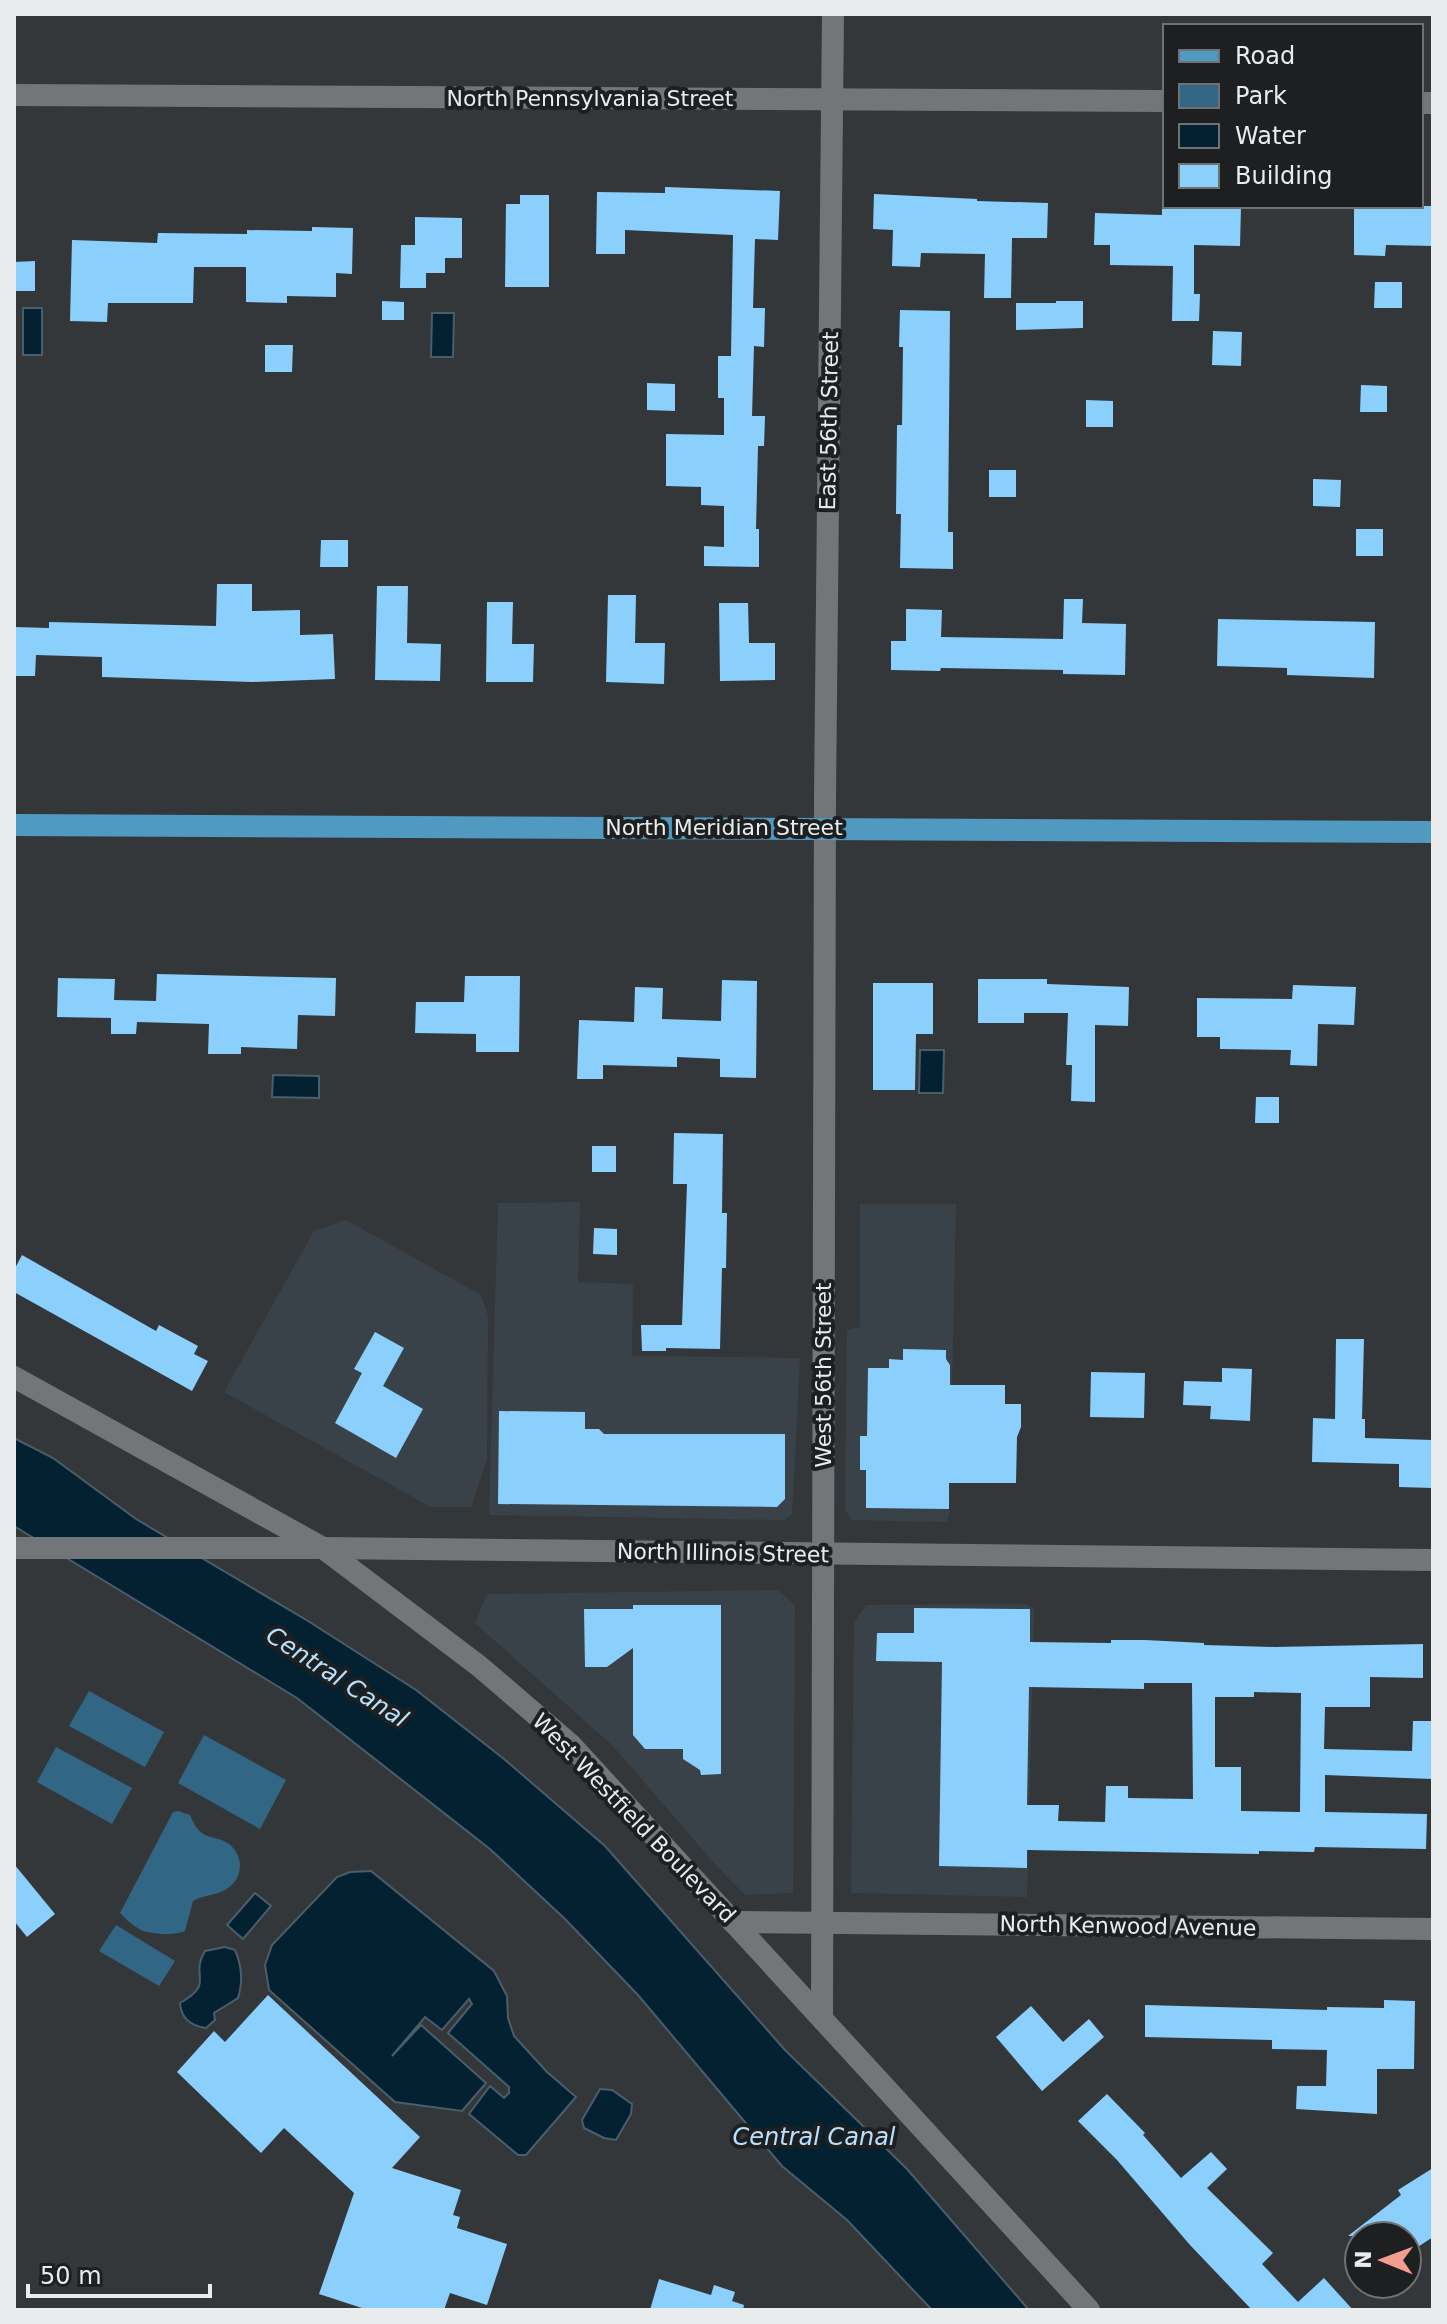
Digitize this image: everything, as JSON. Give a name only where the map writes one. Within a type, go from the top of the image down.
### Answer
[{"type":"main road","name":"North Meridian Street","points":[[14,825],[1433,832]]},
{"type":"street","name":"East 56th Street","points":[[825,828],[833,14]]},
{"type":"street","name":"North Pennsylvania Street","points":[[14,95],[1163,101]]},
{"type":"street","name":"West 56th Street","points":[[823,1923],[825,828]]},
{"type":"street","name":"West Westfield Boulevard","points":[[14,1377],[323,1548],[479,1666],[570,1744],[1089,2310]]},
{"type":"street","name":"North Illinois Street","points":[[14,1548],[221,1547],[1433,1560]]},
{"type":"street","name":"North Kenwood Avenue","points":[[733,1922],[1433,1929]]},
{"type":"street","points":[[822,2018],[823,1923]]},
{"type":"shaded area","points":[[580,1202],[578,1282],[633,1284],[632,1356],[800,1358],[792,1514],[785,1520],[489,1515],[498,1203]]},
{"type":"shaded area","points":[[860,1204],[956,1204],[949,1516],[946,1522],[852,1520],[845,1510],[847,1330],[860,1327]]},
{"type":"shaded area","points":[[346,1220],[481,1295],[488,1316],[487,1459],[471,1507],[431,1507],[224,1392],[314,1231]]},
{"type":"shaded area","points":[[777,1590],[795,1605],[793,1893],[745,1895],[613,1746],[475,1623],[487,1594]]},
{"type":"shaded area","points":[[1026,1604],[1034,1609],[1027,1897],[851,1893],[854,1622],[866,1605]]},
{"type":"green space","points":[[89,1691],[164,1732],[145,1767],[69,1726]]},
{"type":"green space","points":[[204,1735],[286,1780],[260,1829],[178,1783]]},
{"type":"green space","points":[[56,1747],[132,1788],[112,1824],[37,1782]]},
{"type":"green space","points":[[173,1812],[190,1815],[202,1833],[230,1845],[238,1857],[240,1870],[228,1888],[193,1901],[185,1931],[169,1934],[145,1931],[120,1913]]},
{"type":"green space","points":[[116,1925],[175,1961],[159,1986],[99,1951]]},
{"type":"water","points":[[23,308],[42,308],[42,355],[23,355]]},
{"type":"water","points":[[432,313],[454,313],[453,357],[431,357]]},
{"type":"water","points":[[920,1050],[944,1050],[943,1093],[919,1093]]},
{"type":"water","points":[[273,1075],[319,1076],[319,1098],[272,1097]]},
{"type":"water","name":"Central Canal","points":[[14,1438],[53,1458],[136,1519],[308,1621],[416,1690],[504,1759],[605,1846],[785,2050],[907,2169],[1029,2310],[932,2310],[847,2220],[782,2166],[638,1995],[564,1918],[490,1849],[297,1698],[14,1526]]},
{"type":"water","points":[[371,1871],[494,1971],[507,1996],[508,2018],[514,2036],[547,2072],[576,2097],[526,2155],[518,2155],[469,2114],[490,2086],[504,2098],[509,2093],[509,2087],[448,2033],[472,2004],[469,1999],[442,2030],[425,2017],[392,2056],[421,2025],[486,2083],[462,2111],[395,2102],[269,1990],[265,1965],[272,1945],[337,1877],[350,1872]]},
{"type":"water","points":[[255,1893],[271,1906],[243,1939],[227,1925]]},
{"type":"water","points":[[225,1947],[235,1950],[239,1962],[241,1980],[238,1998],[214,2013],[215,2020],[206,2028],[196,2026],[185,2017],[180,2003],[200,1985],[199,1967],[205,1951]]},
{"type":"water","points":[[600,2089],[612,2090],[632,2104],[631,2114],[616,2140],[584,2128],[582,2120]]},
{"type":"building","points":[[665,187],[780,191],[778,240],[755,239],[753,308],[765,308],[764,347],[754,346],[752,416],[765,416],[764,446],[758,446],[756,529],[759,529],[759,567],[704,566],[704,546],[724,547],[724,506],[701,505],[701,487],[666,486],[666,434],[724,435],[724,398],[718,398],[718,356],[731,356],[733,235],[625,230],[625,254],[596,254],[597,192],[665,193]]},
{"type":"building","points":[[874,194],[1048,203],[1047,238],[1012,238],[1011,298],[984,298],[985,254],[921,253],[920,267],[892,266],[893,230],[873,229]]},
{"type":"building","points":[[520,195],[549,195],[549,287],[505,287],[506,204],[520,204]]},
{"type":"building","points":[[1162,206],[1241,208],[1240,246],[1194,245],[1194,294],[1200,294],[1199,321],[1172,321],[1173,266],[1110,265],[1110,245],[1094,245],[1095,213],[1162,215]]},
{"type":"building","points":[[1433,206],[1433,246],[1386,245],[1385,256],[1354,255],[1354,208]]},
{"type":"building","points":[[415,217],[462,218],[462,258],[445,258],[445,273],[426,273],[426,288],[400,288],[401,245],[415,245]]},
{"type":"building","points":[[312,227],[353,228],[352,274],[336,273],[336,297],[287,296],[287,303],[246,302],[246,267],[194,267],[193,303],[108,303],[107,322],[70,321],[72,240],[157,243],[158,233],[247,234],[247,230],[312,231]]},
{"type":"building","points":[[35,261],[35,291],[14,291],[14,262]]},
{"type":"building","points":[[1375,282],[1402,282],[1402,308],[1374,308]]},
{"type":"building","points":[[382,301],[404,302],[404,320],[382,320]]},
{"type":"building","points":[[1083,301],[1083,328],[1016,330],[1016,303]]},
{"type":"building","points":[[900,310],[950,311],[948,532],[953,532],[953,569],[900,568],[901,514],[896,514],[897,425],[902,425]]},
{"type":"building","points":[[1213,331],[1242,332],[1241,366],[1212,365]]},
{"type":"building","points":[[265,345],[293,345],[292,372],[265,372]]},
{"type":"building","points":[[647,383],[675,384],[675,411],[647,410]]},
{"type":"building","points":[[1361,385],[1387,386],[1387,412],[1360,412]]},
{"type":"building","points":[[1086,400],[1113,401],[1113,427],[1086,427]]},
{"type":"building","points":[[989,470],[1016,470],[1016,497],[989,497]]},
{"type":"building","points":[[1313,479],[1341,480],[1340,507],[1313,506]]},
{"type":"building","points":[[1356,529],[1383,529],[1383,556],[1356,556]]},
{"type":"building","points":[[321,540],[348,540],[348,567],[320,567]]},
{"type":"building","points":[[217,584],[252,584],[252,611],[300,610],[300,635],[333,634],[335,679],[252,682],[102,677],[102,657],[36,655],[35,676],[14,676],[14,627],[49,628],[49,622],[216,626]]},
{"type":"building","points":[[377,586],[408,586],[407,643],[441,644],[440,681],[375,680]]},
{"type":"building","points":[[608,595],[636,595],[635,643],[665,643],[664,684],[606,682]]},
{"type":"building","points":[[1064,599],[1083,599],[1082,623],[1126,624],[1125,675],[1063,674],[1063,670],[891,670],[891,641],[906,641],[906,609],[942,610],[941,637],[1063,639]]},
{"type":"building","points":[[487,602],[513,602],[512,644],[534,644],[533,682],[486,682]]},
{"type":"building","points":[[719,603],[748,603],[749,643],[775,643],[775,680],[720,681]]},
{"type":"building","points":[[1218,619],[1375,622],[1374,678],[1287,675],[1287,668],[1217,666]]},
{"type":"building","points":[[157,974],[336,978],[335,1016],[298,1015],[297,1049],[241,1047],[241,1054],[208,1054],[209,1024],[137,1022],[136,1034],[111,1034],[111,1018],[57,1017],[58,978],[115,979],[114,1000],[156,1001]]},
{"type":"building","points":[[465,976],[520,976],[519,1052],[476,1052],[476,1034],[415,1033],[416,1002],[464,1002]]},
{"type":"building","points":[[978,979],[1047,979],[1047,984],[1129,987],[1128,1026],[1095,1025],[1095,1102],[1071,1101],[1072,1065],[1066,1065],[1068,1013],[1024,1013],[1024,1023],[978,1023]]},
{"type":"building","points":[[722,980],[757,981],[756,1078],[720,1077],[720,1059],[677,1057],[677,1067],[603,1065],[603,1079],[577,1079],[579,1020],[634,1022],[635,987],[663,988],[662,1019],[721,1021]]},
{"type":"building","points":[[873,983],[933,983],[933,1034],[916,1034],[915,1090],[873,1090]]},
{"type":"building","points":[[1293,985],[1356,987],[1354,1025],[1318,1024],[1317,1066],[1290,1065],[1291,1050],[1220,1049],[1220,1037],[1197,1037],[1197,998],[1292,999]]},
{"type":"building","points":[[1256,1097],[1279,1097],[1279,1123],[1255,1123]]},
{"type":"building","points":[[674,1133],[723,1134],[722,1213],[727,1213],[720,1349],[642,1351],[641,1325],[682,1325],[687,1184],[673,1184]]},
{"type":"building","points":[[592,1146],[616,1146],[616,1172],[592,1172]]},
{"type":"building","points":[[594,1228],[617,1229],[617,1255],[593,1254]]},
{"type":"building","points":[[22,1255],[156,1331],[159,1325],[198,1346],[194,1354],[208,1361],[192,1391],[14,1292],[14,1270]]},
{"type":"building","points":[[375,1332],[404,1348],[383,1386],[423,1409],[396,1458],[335,1423],[362,1373],[354,1369]]},
{"type":"building","points":[[1336,1339],[1364,1339],[1362,1419],[1365,1419],[1365,1438],[1433,1440],[1433,1488],[1399,1487],[1399,1464],[1312,1462],[1313,1418],[1335,1419]]},
{"type":"building","points":[[903,1349],[946,1350],[950,1385],[1005,1385],[1005,1404],[1021,1404],[1016,1483],[949,1483],[949,1509],[866,1508],[866,1470],[860,1470],[860,1436],[867,1436],[868,1368],[889,1368],[889,1359],[903,1360]]},
{"type":"building","points":[[1222,1368],[1252,1369],[1250,1421],[1210,1419],[1211,1406],[1183,1405],[1184,1381],[1222,1382]]},
{"type":"building","points":[[1091,1372],[1145,1373],[1144,1418],[1090,1417]]},
{"type":"building","points":[[499,1411],[585,1412],[585,1429],[599,1429],[604,1434],[785,1434],[785,1499],[777,1507],[498,1504]]},
{"type":"building","points":[[633,1605],[721,1605],[721,1774],[701,1775],[700,1770],[683,1759],[683,1749],[645,1749],[633,1735],[633,1648],[607,1667],[585,1667],[584,1609],[633,1609]]},
{"type":"building","points":[[914,1608],[1030,1609],[1030,1642],[1111,1643],[1111,1640],[1145,1640],[1275,1647],[1423,1644],[1423,1678],[1370,1677],[1370,1707],[1325,1707],[1324,1749],[1412,1751],[1413,1721],[1433,1721],[1433,1779],[1325,1775],[1325,1812],[1427,1814],[1426,1849],[1315,1847],[1314,1852],[1259,1851],[1259,1854],[1027,1850],[1027,1868],[939,1866],[942,1662],[876,1661],[877,1633],[914,1633]],"holes":[[[1144,1683],[1192,1683],[1193,1799],[1128,1798],[1128,1786],[1106,1786],[1105,1822],[1058,1821],[1059,1805],[1027,1805],[1029,1687],[1144,1689]],[[1254,1692],[1301,1693],[1300,1812],[1241,1811],[1241,1767],[1215,1767],[1215,1697],[1254,1697]]]},
{"type":"building","points":[[14,1864],[55,1914],[27,1937],[14,1921]]},
{"type":"building","points":[[268,1995],[420,2137],[392,2168],[461,2190],[453,2215],[460,2217],[457,2228],[507,2244],[487,2305],[450,2293],[444,2310],[368,2310],[319,2294],[354,2193],[284,2128],[261,2153],[177,2072],[214,2031],[225,2042]]},
{"type":"building","points":[[1384,2000],[1415,2001],[1414,2069],[1377,2069],[1377,2114],[1296,2109],[1297,2086],[1326,2086],[1327,2050],[1272,2049],[1272,2040],[1145,2037],[1145,2005],[1327,2010],[1327,2007],[1384,2008]]},
{"type":"building","points":[[1031,2006],[1063,2042],[1089,2019],[1104,2037],[1042,2091],[996,2037]]},
{"type":"building","points":[[1107,2094],[1145,2133],[1143,2135],[1181,2178],[1211,2152],[1227,2169],[1207,2188],[1273,2253],[1262,2264],[1298,2302],[1324,2278],[1353,2310],[1252,2310],[1078,2121]]},
{"type":"building","points":[[1433,2168],[1433,2237],[1423,2244],[1423,2220],[1369,2220],[1401,2195],[1398,2190]]},
{"type":"building","points":[[659,2279],[711,2295],[714,2285],[735,2292],[732,2301],[744,2305],[743,2310],[650,2310]]}]
